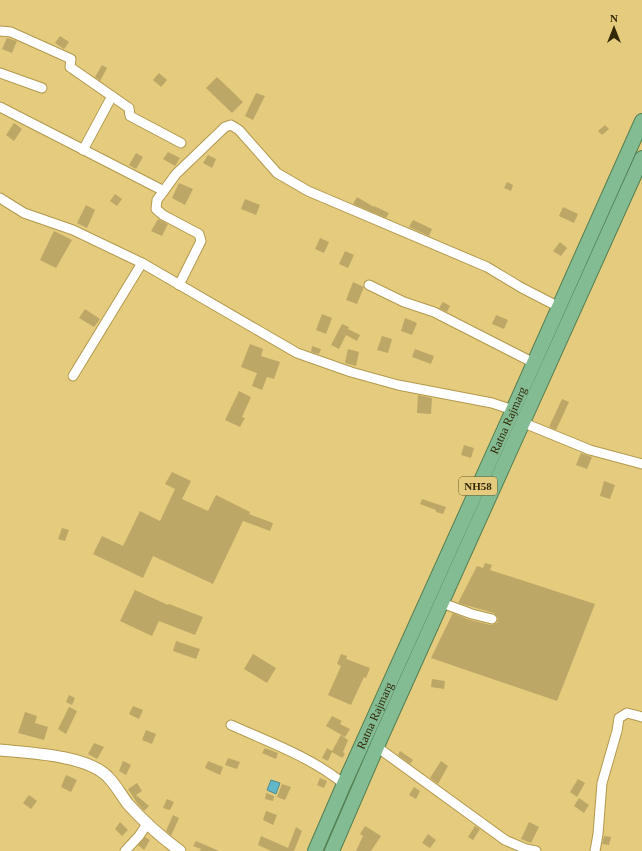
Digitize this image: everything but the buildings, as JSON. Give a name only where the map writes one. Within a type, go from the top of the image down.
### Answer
[{"type":"highway","name":"Ratna Rajmarg","points":[[315,851],[514,410],[642,121]]},
{"type":"highway","name":"Ratna Rajmarg","points":[[332,851],[377,747],[641,161]]},
{"type":"street","points":[[0,31],[11,32],[71,59],[70,67],[129,108],[130,116],[182,143]]},
{"type":"street","points":[[0,73],[42,88]]},
{"type":"street","points":[[84,150],[112,96]]},
{"type":"street","points":[[0,107],[164,191]]},
{"type":"street","points":[[179,285],[201,241],[199,234],[163,215],[156,209],[157,200],[176,174],[225,127],[231,125],[239,130],[277,173],[308,191],[487,267],[559,308]]},
{"type":"street","points":[[0,198],[24,213],[73,230],[142,263],[297,353],[351,372],[398,386],[492,403],[514,410]]},
{"type":"street","points":[[73,376],[142,263]]},
{"type":"street","points":[[369,285],[404,302],[434,312],[534,363]]},
{"type":"street","points":[[524,422],[590,450],[642,464]]},
{"type":"street","points":[[442,603],[472,614],[492,618]]},
{"type":"street","points":[[595,851],[598,834],[602,783],[617,731],[619,718],[627,712],[642,717]]},
{"type":"street","points":[[230,725],[297,755],[334,776],[344,784]]},
{"type":"street","points":[[377,747],[505,840],[526,849],[536,851]]},
{"type":"street","points":[[0,750],[70,758],[88,764],[108,776],[146,824],[180,851]]},
{"type":"street","points":[[125,851],[146,824]]},
{"type":"water","points":[[271,780],[280,783],[276,794],[267,790]]}]
